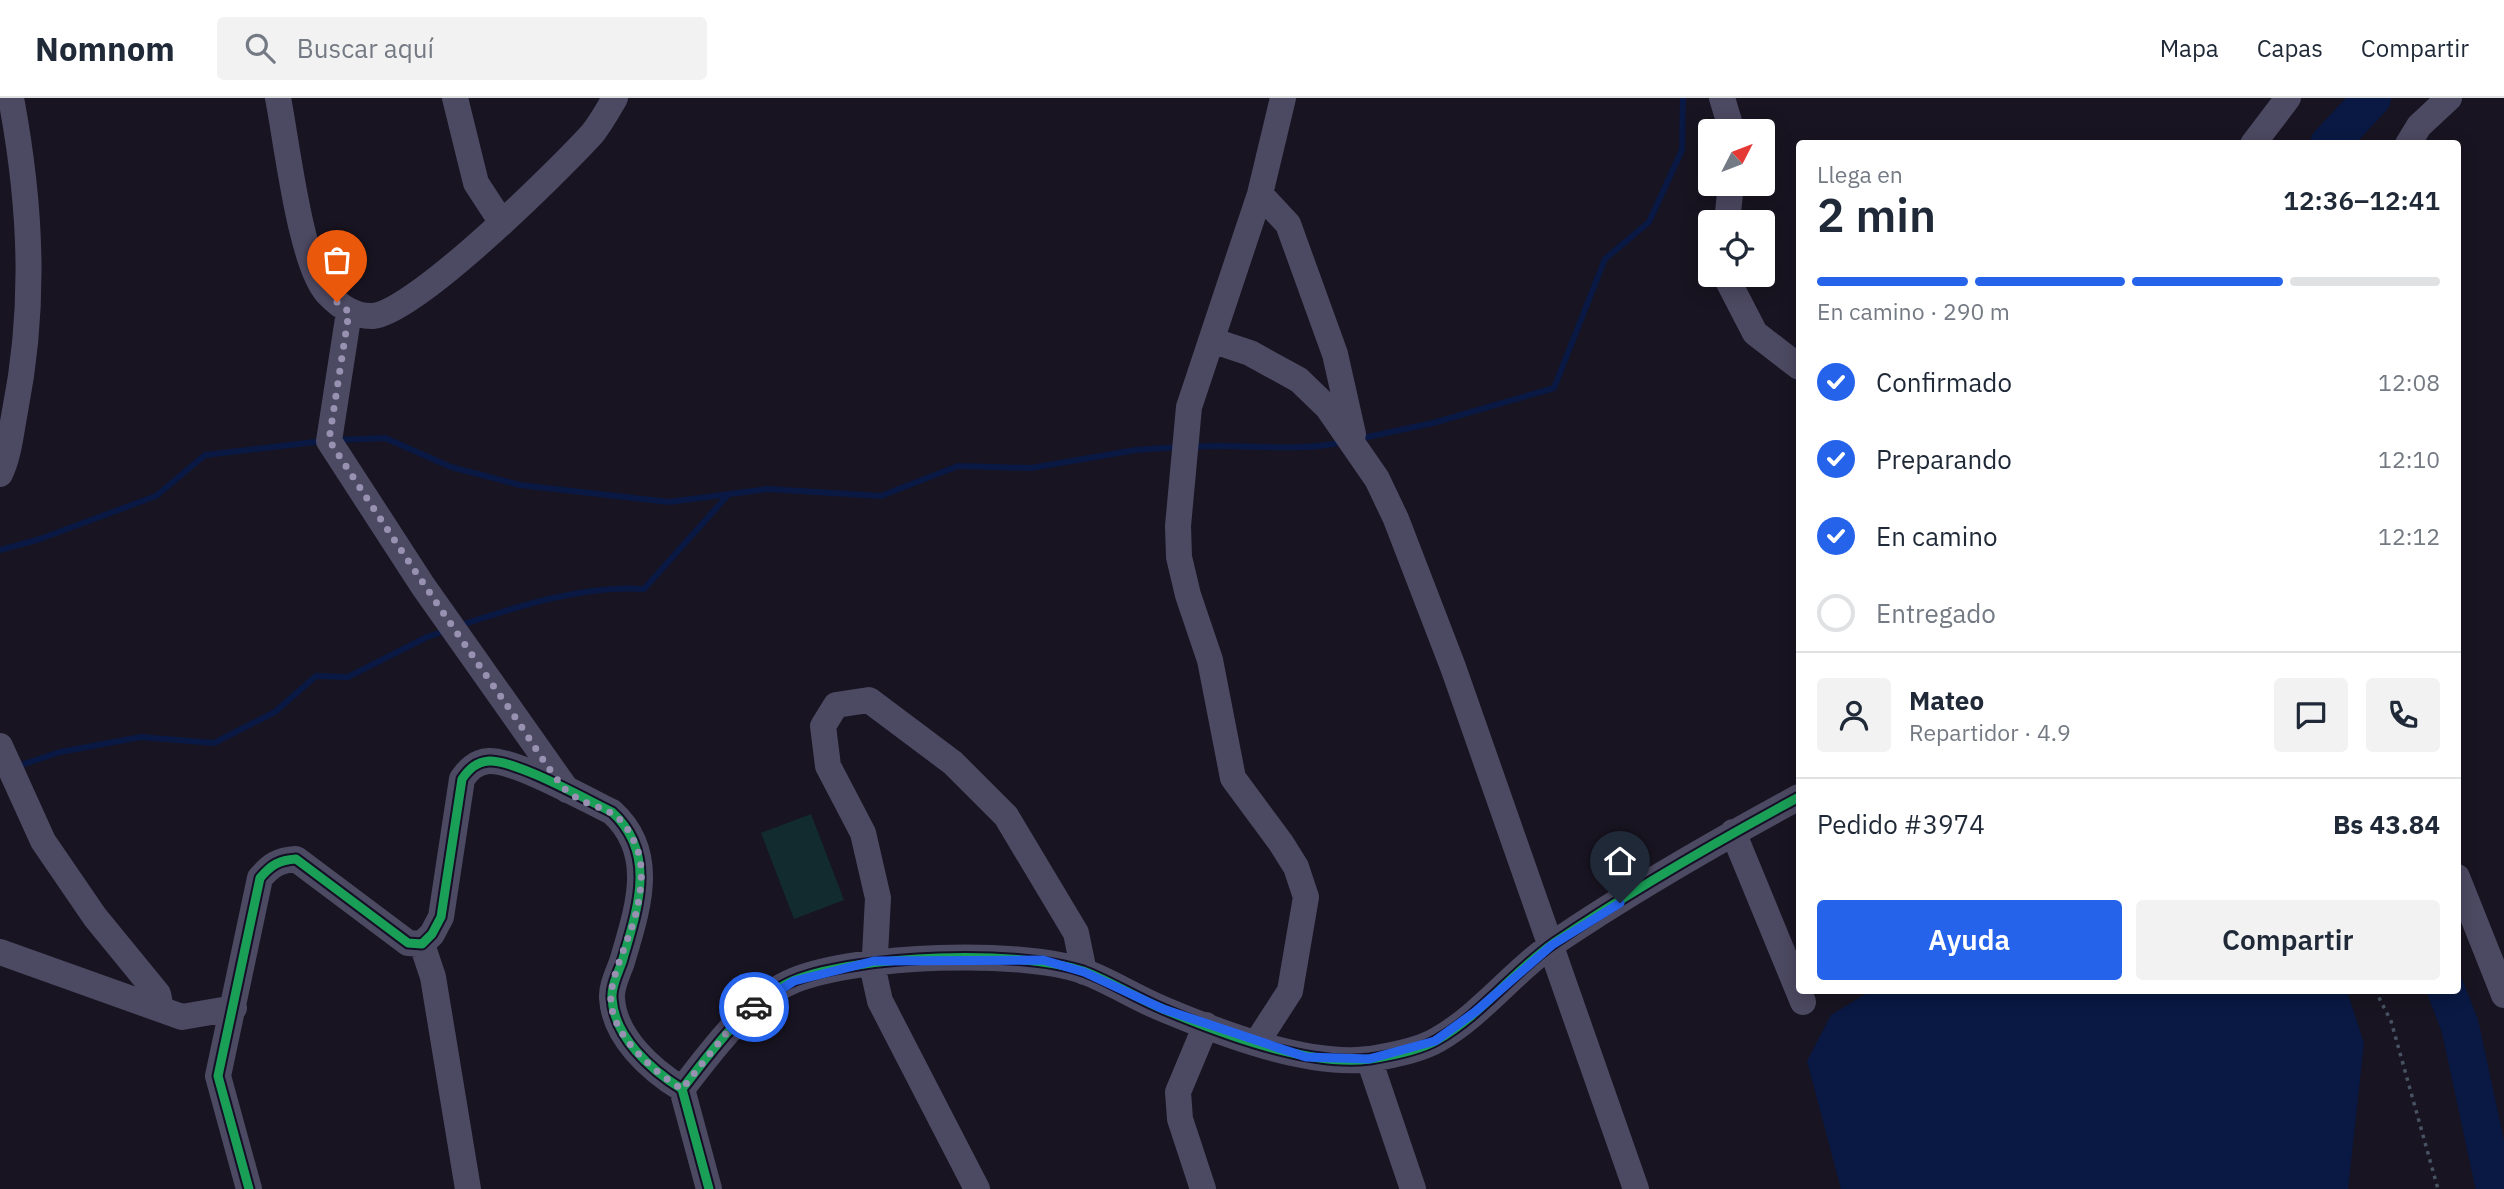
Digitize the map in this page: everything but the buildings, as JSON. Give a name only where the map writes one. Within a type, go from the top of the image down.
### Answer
[{"type":"street","points":[[0,474],[26,354],[30,232],[22,153],[11,98]]},
{"type":"street","points":[[278,98],[308,258],[326,291],[349,312],[371,316],[391,311],[420,292],[502,223],[594,131],[615,98]]},
{"type":"street","points":[[455,98],[477,183],[502,223]]},
{"type":"street","points":[[1257,1042],[1290,991],[1306,897],[1296,867],[1233,778],[1210,660],[1188,595],[1179,557],[1178,526],[1189,407],[1214,341],[1261,194],[1283,98]]},
{"type":"street","points":[[1723,98],[1729,119]]},
{"type":"street","points":[[2256,140],[2288,98]]},
{"type":"street","points":[[2410,140],[2419,126],[2448,98]]},
{"type":"street","points":[[1261,194],[1288,224],[1335,354],[1353,445]]},
{"type":"street","points":[[1730,287],[1755,333],[1796,365]]},
{"type":"street","points":[[349,312],[329,440],[423,586],[568,792]]},
{"type":"street","points":[[1214,341],[1250,353],[1299,380],[1328,408],[1377,480],[1396,519],[1453,667],[1636,1189]]},
{"type":"street","points":[[977,1189],[880,1001],[873,974],[878,898],[863,832],[828,766],[823,726],[836,705],[869,700],[953,763],[1006,816],[1076,933],[1084,972]]},
{"type":"street","points":[[0,746],[43,841],[95,917],[158,994],[161,1009]]},
{"type":"street","points":[[249,1189],[218,1076],[261,878],[271,866],[284,860],[296,859],[408,943],[422,944],[432,934],[441,917],[462,779],[472,766],[489,761],[513,766],[612,812],[623,822],[637,847],[642,879],[638,909],[611,996],[615,1018],[633,1046],[665,1079],[682,1089],[709,1189]]},
{"type":"street","points":[[682,1089],[728,1031],[784,987],[794,981],[874,961],[1043,960],[1084,972],[1163,1009],[1306,1057],[1369,1059],[1435,1041],[1475,1012],[1552,945],[1733,832],[1796,799]]},
{"type":"street","points":[[1733,832],[1796,987]]},
{"type":"street","points":[[2461,887],[2504,995]]},
{"type":"street","points":[[422,944],[433,976],[468,1189]]},
{"type":"street","points":[[0,952],[182,1017],[234,1008]]},
{"type":"street","points":[[1799,994],[1802,1002]]},
{"type":"street","points":[[1203,1189],[1180,1118],[1178,1092],[1206,1024]]},
{"type":"street","points":[[1369,1059],[1413,1189]]},
{"type":"path","points":[[2377,994],[2391,1021],[2438,1189]]},
{"type":"green space","points":[[811,814],[844,900],[794,919],[761,833]]},
{"type":"water","points":[[1865,994],[2348,994],[2364,1043],[2348,1189],[1841,1189],[1807,1061],[1831,1015]]},
{"type":"waterway","points":[[1358,439],[1433,423],[1554,388],[1605,259],[1649,222],[1682,150],[1683,98]]},
{"type":"waterway","points":[[2333,140],[2372,98]]},
{"type":"waterway","points":[[337,440],[385,438],[451,467],[520,485],[669,502],[768,489],[881,496],[958,466],[1031,468],[1136,450],[1180,447]]},
{"type":"waterway","points":[[0,550],[40,539],[156,496],[205,455],[323,441]]},
{"type":"waterway","points":[[1191,447],[1306,447],[1344,442]]},
{"type":"waterway","points":[[458,626],[573,594],[597,590],[644,589],[728,495]]},
{"type":"waterway","points":[[15,767],[60,752],[141,737],[214,743],[275,712],[316,676],[348,677],[427,637],[448,630]]},
{"type":"waterway","points":[[2448,994],[2460,1026],[2495,1189]]},
{"type":"cycle path","points":[[249,1189],[218,1076],[260,878],[276,864],[296,859],[408,943],[422,944],[432,934],[441,917],[462,779],[473,767],[489,761],[501,762],[533,773],[568,790],[612,812],[626,828],[635,846],[640,883],[633,923],[613,989],[614,1012],[619,1026],[636,1051],[658,1072],[682,1089],[709,1189]]},
{"type":"cycle path","points":[[682,1089],[732,1027],[778,989],[795,980],[823,972],[897,960],[980,958],[1055,964],[1083,971],[1186,1018],[1292,1053],[1346,1060],[1370,1059],[1404,1052],[1430,1044],[1453,1030],[1539,954],[1584,923],[1675,867],[1796,799]]},
{"type":"way so far","points":[[337,302],[349,312],[329,440],[423,586],[568,792],[612,812],[623,822],[637,847],[642,879],[638,909],[611,996],[615,1018],[633,1046],[665,1079],[682,1089],[728,1031],[754,1007]]},
{"type":"route","points":[[754,1007],[794,981],[874,961],[995,958],[1043,960],[1084,972],[1163,1009],[1306,1057],[1369,1059],[1435,1041],[1475,1012],[1552,945],[1620,903]]}]
